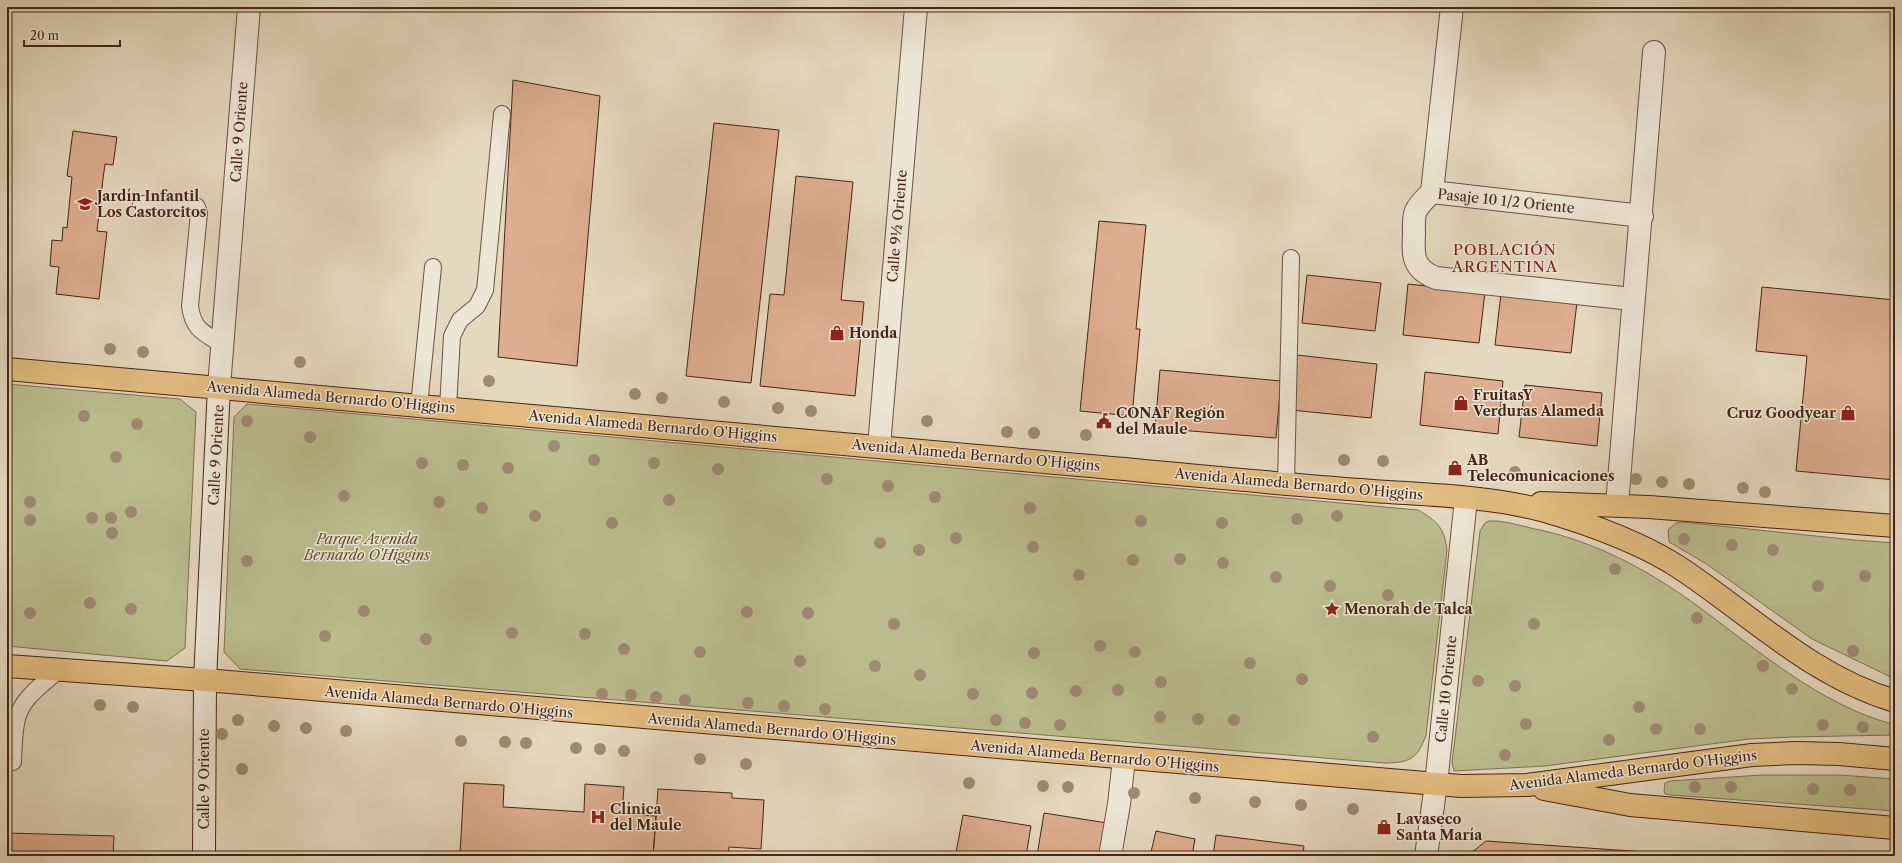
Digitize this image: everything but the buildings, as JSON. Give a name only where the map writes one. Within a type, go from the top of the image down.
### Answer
[{"type":"main road","name":"Avenida Alameda Bernardo O'Higgins","points":[[7,370],[879,446],[1286,484],[1466,498],[1541,510],[1592,527],[1636,545],[1677,566],[1803,658],[1843,680],[1895,701]]},
{"type":"main road","points":[[1501,503],[1617,505],[1895,526]]},
{"type":"main road","name":"Avenida Alameda Bernardo O'Higgins","points":[[7,666],[58,671],[205,680],[1124,759],[1461,786],[1527,785],[1752,755],[1832,754],[1895,759]]},
{"type":"main road","points":[[1527,785],[1630,805],[1895,828]]},
{"type":"street","name":"Calle 9 Oriente","points":[[204,856],[205,680],[219,388],[249,7]]},
{"type":"street","name":"Calle 9½ Oriente","points":[[879,446],[916,7]]},
{"type":"street","points":[[1432,192],[1452,7]]},
{"type":"street","points":[[1617,505],[1632,299],[1642,216],[1654,52]]},
{"type":"street","name":"Pasaje 10 1/2 Oriente","points":[[1632,299],[1436,278],[1427,275],[1421,270],[1413,255],[1414,216],[1418,207],[1432,192],[1642,216]]},
{"type":"street","name":"Calle 10 Oriente","points":[[1426,856],[1436,784],[1466,498]]},
{"type":"street","points":[[1110,856],[1119,804],[1124,759]]},
{"type":"lane","points":[[448,408],[452,336],[460,320],[477,306],[484,290],[502,114]]},
{"type":"lane","points":[[141,204],[197,207],[199,213],[190,306],[191,315],[196,327],[223,346]]},
{"type":"lane","points":[[1286,484],[1291,258]]},
{"type":"lane","points":[[419,406],[433,267]]},
{"type":"lane","points":[[13,762],[15,723],[21,706],[32,691],[58,671]]},
{"type":"green space","points":[[7,384],[180,399],[196,412],[185,648],[167,661],[7,646]]},
{"type":"green space","name":"Parque Avenida Bernardo O'Higgins","points":[[247,404],[1418,510],[1435,521],[1442,530],[1447,550],[1426,735],[1420,749],[1412,758],[1401,762],[1385,763],[240,669],[224,652],[234,417]]},
{"type":"green space","points":[[1489,521],[1508,523],[1560,535],[1600,549],[1638,568],[1675,590],[1764,656],[1813,689],[1867,716],[1895,725],[1895,735],[1749,739],[1545,766],[1454,771],[1452,763],[1480,531],[1485,523]]},
{"type":"green space","points":[[1682,522],[1895,543],[1895,679],[1812,639],[1705,563],[1669,542],[1668,530],[1676,523]]},
{"type":"green space","points":[[1762,775],[1839,775],[1895,779],[1895,811],[1670,795],[1665,794],[1664,791],[1665,783],[1670,781]]},
{"type":"place","name":"Jardín Infantil Los Castorcitos","points":[[85,204]]},
{"type":"place","name":"Honda","points":[[837,333]]},
{"type":"place","name":"FruitasY Verduras Alameda","points":[[1461,403]]},
{"type":"place","name":"Cruz Goodyear","points":[[1848,413]]},
{"type":"place","name":"CONAF Región del Maule","points":[[1104,421]]},
{"type":"place","name":"AB Telecomunicaciones","points":[[1455,468]]},
{"type":"place","name":"Menorah de Talca","points":[[1332,609]]},
{"type":"place","name":"Clínica del Maule","points":[[598,817]]},
{"type":"place","name":"Lavaseco Santa María","points":[[1384,827]]},
{"type":"district","name":"POBLACIÓN ARGENTINA","points":[[1505,258]]}]
